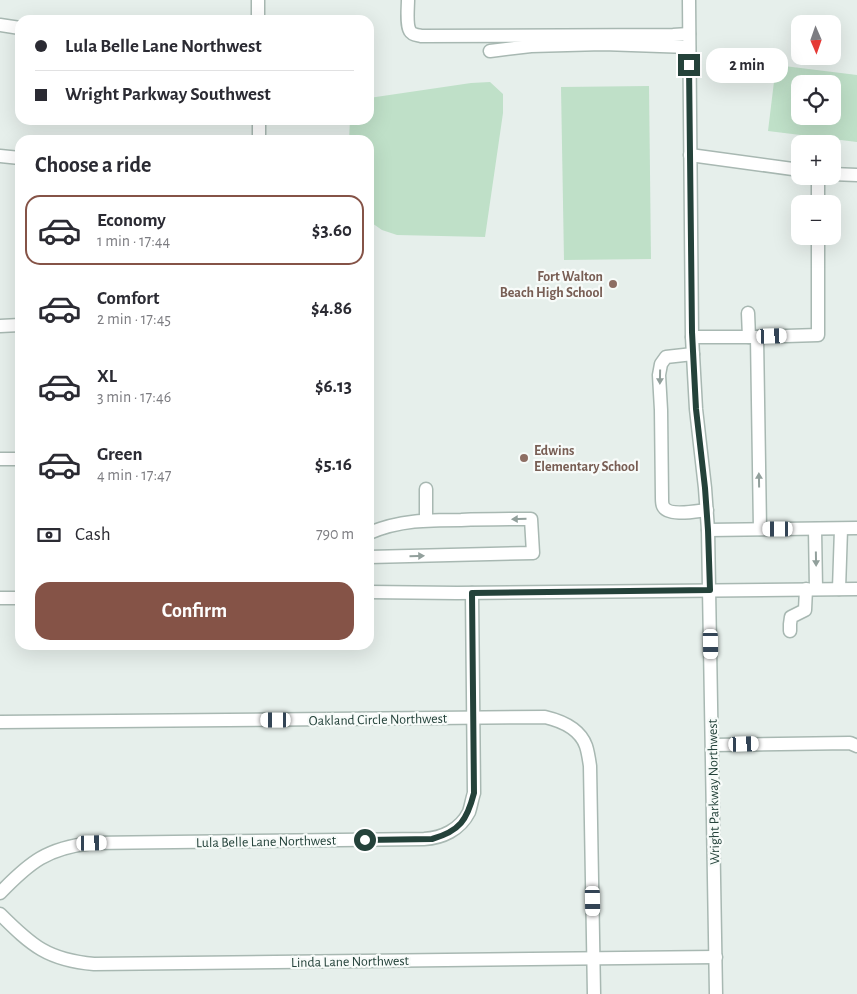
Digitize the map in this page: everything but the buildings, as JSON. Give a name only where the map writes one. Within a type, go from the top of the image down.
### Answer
[{"type":"street","points":[[258,0],[258,15]]},
{"type":"street","points":[[408,0],[408,25],[410,31],[414,35],[421,36],[689,34]]},
{"type":"street","name":"Wright Parkway Northwest","points":[[689,0],[692,337],[696,409],[708,530],[716,994]]},
{"type":"street","points":[[0,25],[15,27]]},
{"type":"street","points":[[490,51],[549,45],[602,44],[689,47]]},
{"type":"street","points":[[690,155],[791,169]]},
{"type":"street","points":[[0,156],[15,158]]},
{"type":"street","points":[[841,174],[857,175]]},
{"type":"street","points":[[692,337],[818,334],[818,245]]},
{"type":"street","points":[[748,313],[753,337],[760,529]]},
{"type":"street","points":[[0,326],[15,325]]},
{"type":"street","points":[[693,354],[666,357],[661,364],[659,375],[662,498],[663,507],[667,511],[676,513],[707,510]]},
{"type":"street","points":[[0,459],[15,459]]},
{"type":"street","points":[[426,489],[426,520]]},
{"type":"street","points":[[374,531],[405,522],[426,520],[531,519],[532,554],[374,557]]},
{"type":"street","points":[[839,589],[841,528]]},
{"type":"street","points":[[708,530],[857,528]]},
{"type":"street","points":[[790,631],[792,617],[805,610],[811,589],[815,529]]},
{"type":"street","points":[[374,592],[472,593],[857,588]]},
{"type":"street","name":"Lula Belle Lane Northwest","points":[[0,893],[12,880],[43,856],[73,845],[92,843],[424,840],[442,836],[464,820],[469,811],[474,793],[472,593]]},
{"type":"street","points":[[0,598],[15,598]]},
{"type":"street","name":"Oakland Circle Northwest","points":[[0,722],[546,717],[556,719],[570,726],[586,745],[590,766],[594,994]]},
{"type":"street","points":[[713,745],[850,743],[857,746]]},
{"type":"street","name":"Linda Lane Northwest","points":[[0,914],[22,936],[42,951],[81,963],[716,958]]},
{"type":"green space","points":[[776,65],[857,75],[857,142],[841,140],[841,135],[800,135],[768,131]]},
{"type":"green space","points":[[490,82],[503,94],[503,113],[485,237],[397,235],[382,230],[374,224],[374,135],[349,135],[350,125],[374,125],[374,97]]},
{"type":"green space","points":[[649,86],[651,259],[564,260],[561,87]]},
{"type":"place","name":"Fort Walton Beach High School","points":[[613,284]]},
{"type":"place","name":"Edwins Elementary School","points":[[524,458]]},
{"type":"route","points":[[365,840],[432,839],[450,832],[464,820],[469,811],[474,793],[472,593],[710,590],[705,488],[694,382],[689,65]]}]
